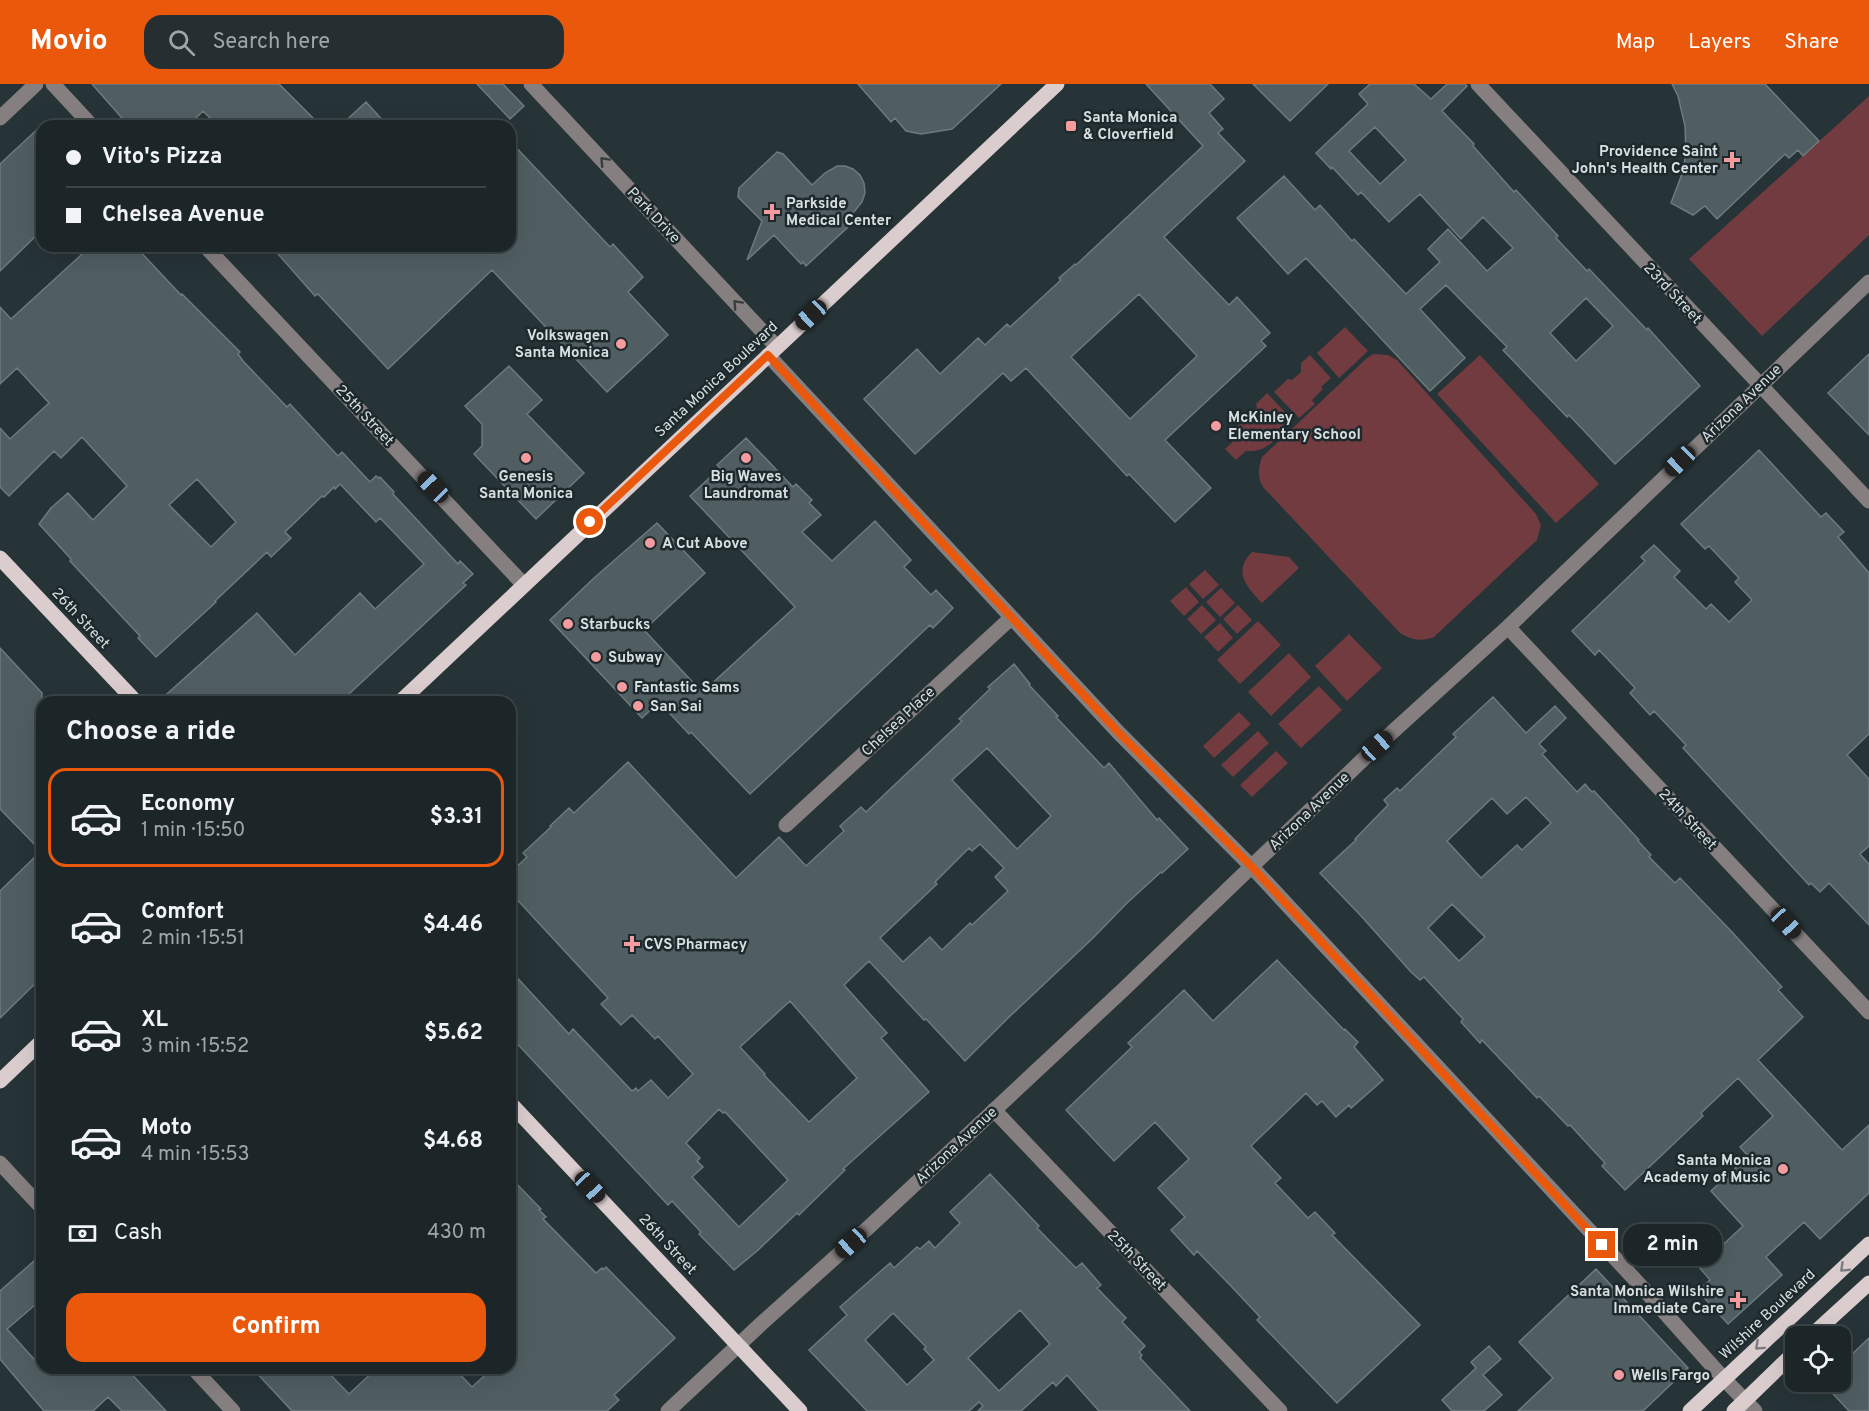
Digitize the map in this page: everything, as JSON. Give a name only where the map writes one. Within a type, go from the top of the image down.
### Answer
[{"type":"main road","name":"Santa Monica Boulevard","points":[[406,696],[1057,84]]},
{"type":"main road","name":"26th Street","points":[[0,558],[130,696]]},
{"type":"main road","points":[[0,1080],[36,1047]]},
{"type":"main road","name":"26th Street","points":[[516,1109],[800,1411]]},
{"type":"main road","name":"Wilshire Boulevard","points":[[1690,1411],[1869,1244]]},
{"type":"main road","points":[[1822,1326],[1869,1283]]},
{"type":"main road","points":[[1745,1408],[1785,1363]]},
{"type":"street","points":[[0,118],[36,84]]},
{"type":"street","points":[[53,84],[86,120]]},
{"type":"street","name":"Park Drive","points":[[531,84],[1011,618],[1118,732],[1252,867],[1640,1285],[1724,1379],[1745,1408]]},
{"type":"street","name":"23rd Street","points":[[1478,84],[1869,501]]},
{"type":"street","name":"25th Street","points":[[211,252],[524,585]]},
{"type":"street","name":"Arizona Avenue","points":[[668,1411],[869,1227],[1252,867],[1377,746],[1508,627],[1869,282]]},
{"type":"street","name":"Chelsea Place","points":[[786,825],[1011,618]]},
{"type":"street","name":"24th Street","points":[[1508,627],[1869,1012]]},
{"type":"street","name":"25th Street","points":[[994,1110],[1280,1411]]},
{"type":"street","points":[[0,1163],[36,1202]]},
{"type":"street","points":[[199,1374],[233,1411]]},
{"type":"shaded area","points":[[1869,96],[1869,235],[1762,336],[1689,259]]},
{"type":"shaded area","points":[[1345,327],[1368,351],[1339,378],[1317,353]]},
{"type":"shaded area","points":[[1373,354],[1388,355],[1397,360],[1536,514],[1541,525],[1537,540],[1434,637],[1421,640],[1400,633],[1263,487],[1259,476],[1262,457]]},
{"type":"shaded area","points":[[1310,355],[1331,378],[1312,400],[1315,404],[1299,418],[1274,392],[1288,379],[1292,380],[1301,372],[1301,363]]},
{"type":"shaded area","points":[[1480,355],[1599,484],[1556,523],[1437,394]]},
{"type":"shaded area","points":[[1267,393],[1288,415],[1285,422],[1278,436],[1268,446],[1246,451],[1236,460],[1225,449],[1239,436],[1234,430],[1257,407],[1256,404]]},
{"type":"shaded area","points":[[1252,552],[1289,557],[1299,568],[1262,603],[1247,585],[1242,573],[1246,559]]},
{"type":"shaded area","points":[[1205,570],[1219,585],[1203,599],[1189,584]]},
{"type":"shaded area","points":[[1186,587],[1199,602],[1184,616],[1170,601]]},
{"type":"shaded area","points":[[1221,588],[1235,603],[1220,617],[1206,602]]},
{"type":"shaded area","points":[[1202,605],[1216,620],[1201,634],[1187,619]]},
{"type":"shaded area","points":[[1238,605],[1252,620],[1237,634],[1223,619]]},
{"type":"shaded area","points":[[1258,621],[1281,645],[1240,684],[1217,660]]},
{"type":"shaded area","points":[[1220,623],[1233,638],[1218,652],[1204,637]]},
{"type":"shaded area","points":[[1349,634],[1382,668],[1347,701],[1315,666]]},
{"type":"shaded area","points":[[1289,653],[1311,677],[1271,716],[1248,692]]},
{"type":"shaded area","points":[[1319,686],[1342,710],[1301,748],[1278,724]]},
{"type":"shaded area","points":[[1239,712],[1251,724],[1214,758],[1203,746]]},
{"type":"shaded area","points":[[1258,731],[1269,743],[1233,777],[1221,765]]},
{"type":"shaded area","points":[[1276,751],[1288,763],[1252,797],[1240,785]]},
{"type":"building","points":[[92,84],[279,84],[315,120],[212,120],[203,111],[194,120],[124,120]]},
{"type":"building","points":[[477,84],[503,84],[524,106],[510,119]]},
{"type":"building","points":[[858,84],[1001,84],[952,129],[921,134],[906,131],[895,118],[891,122]]},
{"type":"building","points":[[1146,84],[1210,84],[1224,99],[1209,113],[1223,129],[1218,133],[1245,161],[1164,237],[1229,305],[1237,297],[1270,333],[1261,341],[1266,346],[1165,440],[1211,488],[1175,522],[1129,474],[1127,476],[1026,368],[1011,381],[1003,373],[915,454],[864,399],[917,349],[940,374],[978,338],[985,345],[1007,324],[1010,327],[1061,280],[1059,278],[1076,265],[1203,146]],"holes":[[[1139,294],[1197,356],[1130,419],[1071,357]]]},
{"type":"building","points":[[1253,84],[1328,84],[1290,121]]},
{"type":"building","points":[[1370,84],[1414,84],[1431,99],[1447,84],[1465,84],[1467,86],[1442,111],[1474,144],[1473,146],[1514,192],[1516,190],[1558,236],[1556,238],[1647,330],[1648,328],[1700,386],[1615,464],[1503,350],[1507,347],[1446,285],[1420,309],[1465,358],[1430,391],[1306,258],[1288,274],[1237,218],[1284,176],[1315,210],[1320,205],[1352,241],[1354,239],[1406,294],[1440,262],[1428,249],[1448,229],[1487,271],[1513,248],[1483,217],[1461,239],[1420,194],[1389,222],[1361,192],[1358,195],[1332,167],[1331,169],[1316,153],[1368,104],[1359,94]],"holes":[[[1375,127],[1406,160],[1380,184],[1349,151]],[[1586,298],[1613,326],[1576,361],[1550,333]]]},
{"type":"building","points":[[1672,84],[1765,84],[1819,141],[1803,156],[1798,150],[1789,158],[1785,154],[1717,219],[1705,206],[1693,215],[1671,203],[1682,174],[1686,154],[1685,126],[1678,96]]},
{"type":"building","points":[[366,102],[382,120],[346,120]]},
{"type":"building","points":[[36,131],[36,236],[0,271],[0,164]]},
{"type":"building","points":[[516,147],[610,247],[613,244],[643,277],[628,292],[668,335],[607,392],[492,270],[388,369],[318,294],[315,296],[276,252],[516,252]]},
{"type":"building","points":[[777,152],[783,154],[812,185],[837,166],[853,169],[864,183],[865,193],[862,202],[844,224],[848,227],[806,266],[803,262],[801,264],[774,235],[747,260],[762,221],[738,197],[739,188]]},
{"type":"building","points":[[84,252],[141,252],[240,352],[238,354],[243,361],[287,407],[290,404],[338,456],[342,452],[370,482],[376,476],[380,477],[458,564],[460,561],[473,574],[463,583],[466,585],[349,694],[351,696],[165,696],[257,613],[295,655],[360,593],[375,609],[424,564],[380,518],[376,522],[340,484],[324,497],[322,496],[285,532],[291,538],[271,557],[267,552],[156,657],[138,638],[140,636],[39,524],[51,508],[68,493],[93,520],[127,486],[82,437],[61,458],[54,451],[9,496],[0,487],[0,428],[10,439],[49,403],[17,368],[0,384],[0,307],[11,319]],"holes":[[[197,479],[236,522],[211,547],[169,505]]]},
{"type":"building","points":[[1869,354],[1869,435],[1828,393]]},
{"type":"building","points":[[509,366],[542,400],[527,414],[584,473],[536,519],[474,454],[482,446],[482,424],[465,406]]},
{"type":"building","points":[[746,438],[793,487],[796,484],[812,500],[809,503],[821,515],[802,532],[832,561],[875,521],[911,560],[904,567],[931,595],[936,590],[953,608],[933,628],[930,625],[750,794],[659,702],[642,718],[550,620],[657,523],[705,573],[644,630],[701,691],[705,687],[706,689],[795,607],[690,496],[720,468],[717,465]]},
{"type":"building","points":[[1759,450],[1821,517],[1826,513],[1844,532],[1838,537],[1869,573],[1869,734],[1847,755],[1869,779],[1869,846],[1860,854],[1869,864],[1869,925],[1829,883],[1820,892],[1811,883],[1809,885],[1683,748],[1686,745],[1654,711],[1650,715],[1630,693],[1635,688],[1599,650],[1595,655],[1572,631],[1645,561],[1641,557],[1654,545],[1680,571],[1674,577],[1706,609],[1711,604],[1729,622],[1752,600],[1735,582],[1739,578],[1709,546],[1705,549],[1681,524]]},
{"type":"building","points":[[0,648],[42,693],[42,696],[36,696],[36,846],[0,809]]},
{"type":"building","points":[[1014,664],[1029,685],[1058,716],[1056,717],[1104,768],[1109,763],[1157,820],[1159,818],[1188,849],[1127,903],[965,1061],[869,961],[844,985],[887,1033],[881,1038],[929,1092],[843,1169],[845,1170],[799,1215],[797,1213],[734,1270],[699,1234],[701,1232],[672,1201],[668,1205],[516,1042],[516,977],[569,1034],[573,1029],[632,1091],[636,1088],[638,1091],[651,1080],[668,1098],[693,1074],[658,1036],[655,1039],[632,1015],[621,1025],[601,1004],[608,998],[516,898],[516,867],[527,857],[523,853],[569,808],[574,813],[628,762],[736,878],[779,837],[806,866],[844,831],[840,826],[861,807],[866,812],[962,721],[959,719],[990,689],[988,687]],"holes":[[[987,748],[1051,816],[1017,849],[952,780]],[[980,844],[1004,868],[995,877],[1008,891],[942,950],[930,937],[903,962],[880,938],[937,884],[935,882],[969,848],[972,851]],[[790,1001],[857,1078],[809,1122],[740,1047]],[[719,1109],[725,1112],[788,1180],[739,1227],[692,1177],[703,1167],[697,1161],[700,1158],[686,1143]]]},
{"type":"building","points":[[1493,697],[1526,733],[1555,706],[1566,718],[1539,744],[1546,751],[1542,754],[1577,792],[1585,784],[1592,792],[1594,791],[1639,840],[1651,855],[1649,857],[1675,883],[1680,878],[1732,932],[1782,987],[1778,990],[1803,1017],[1758,1060],[1842,1150],[1869,1125],[1869,1193],[1820,1239],[1804,1222],[1766,1257],[1782,1275],[1728,1324],[1698,1291],[1710,1280],[1699,1267],[1743,1226],[1711,1191],[1748,1156],[1740,1147],[1773,1116],[1738,1078],[1701,1113],[1703,1116],[1625,1190],[1602,1166],[1605,1163],[1570,1125],[1568,1126],[1539,1096],[1537,1098],[1482,1040],[1480,1043],[1461,1022],[1463,1019],[1424,977],[1420,980],[1411,972],[1320,873],[1356,840],[1388,805],[1384,800],[1397,788],[1400,791],[1456,737],[1453,734]],"holes":[[[1526,797],[1551,823],[1522,850],[1517,845],[1481,878],[1447,841],[1492,798],[1507,814]],[[1452,904],[1485,937],[1459,961],[1428,928]]]},
{"type":"building","points":[[36,856],[36,983],[0,1018],[0,891]]},
{"type":"building","points":[[1277,960],[1358,1042],[1354,1047],[1383,1080],[1351,1108],[1349,1105],[1336,1117],[1322,1101],[1317,1105],[1306,1093],[1251,1146],[1281,1178],[1275,1183],[1308,1218],[1315,1212],[1335,1233],[1332,1235],[1420,1325],[1337,1403],[1257,1320],[1260,1317],[1230,1285],[1197,1251],[1194,1255],[1171,1230],[1185,1217],[1158,1188],[1189,1159],[1155,1122],[1114,1161],[1066,1110],[1132,1047],[1128,1043],[1184,990],[1213,1021]]},
{"type":"building","points":[[990,1174],[1076,1268],[1082,1263],[1101,1285],[1097,1288],[1126,1318],[1122,1322],[1145,1346],[1139,1352],[1142,1355],[1140,1358],[1190,1411],[1099,1411],[1067,1375],[1056,1386],[1053,1382],[1021,1411],[978,1411],[983,1406],[979,1402],[969,1411],[867,1411],[809,1350],[847,1315],[840,1307],[890,1263],[894,1268],[917,1247],[920,1249],[929,1241],[935,1248],[960,1223],[950,1212]],"holes":[[[1020,1310],[1050,1344],[999,1391],[968,1358]],[[893,1313],[926,1347],[924,1349],[934,1360],[907,1385],[865,1340]]]},
{"type":"building","points":[[516,1183],[541,1209],[539,1210],[546,1217],[543,1219],[596,1273],[606,1267],[675,1338],[614,1395],[619,1400],[607,1411],[292,1411],[258,1374],[330,1374],[349,1394],[371,1374],[460,1374],[472,1387],[486,1374],[516,1374]]},
{"type":"building","points":[[36,1259],[36,1304],[7,1329],[36,1361],[36,1374],[132,1374],[166,1411],[122,1411],[108,1397],[93,1411],[44,1411],[0,1359],[0,1291]]},
{"type":"building","points":[[1596,1269],[1688,1368],[1643,1411],[1518,1411],[1553,1378],[1519,1342]]},
{"type":"building","points":[[1869,1338],[1869,1411],[1849,1411],[1831,1392],[1851,1392],[1851,1355]]},
{"type":"building","points":[[1489,1346],[1501,1359],[1483,1375],[1502,1395],[1484,1411],[1452,1411],[1442,1400],[1476,1368],[1471,1362]]},
{"type":"place","name":"Santa Monica & Cloverfield","points":[[1071,126]]},
{"type":"place","name":"Providence Saint John's Health Center","points":[[1732,160]]},
{"type":"place","name":"Parkside Medical Center","points":[[772,212]]},
{"type":"place","name":"Volkswagen Santa Monica","points":[[621,344]]},
{"type":"place","name":"McKinley Elementary School","points":[[1216,426]]},
{"type":"place","name":"Genesis Santa Monica","points":[[526,458]]},
{"type":"place","name":"Big Waves Laundromat","points":[[746,458]]},
{"type":"place","name":"A Cut Above","points":[[650,543]]},
{"type":"place","name":"Starbucks","points":[[568,624]]},
{"type":"place","name":"Subway","points":[[596,657]]},
{"type":"place","name":"Fantastic Sams","points":[[622,687]]},
{"type":"place","name":"San Sai","points":[[638,706]]},
{"type":"place","name":"CVS Pharmacy","points":[[632,944]]},
{"type":"place","name":"Santa Monica Academy of Music","points":[[1783,1169]]},
{"type":"place","name":"Santa Monica Wilshire Immediate Care","points":[[1738,1300]]},
{"type":"place","name":"Wells Fargo","points":[[1619,1375]]},
{"type":"route","points":[[590,522],[768,355],[1118,732],[1252,867],[1602,1245]]}]
